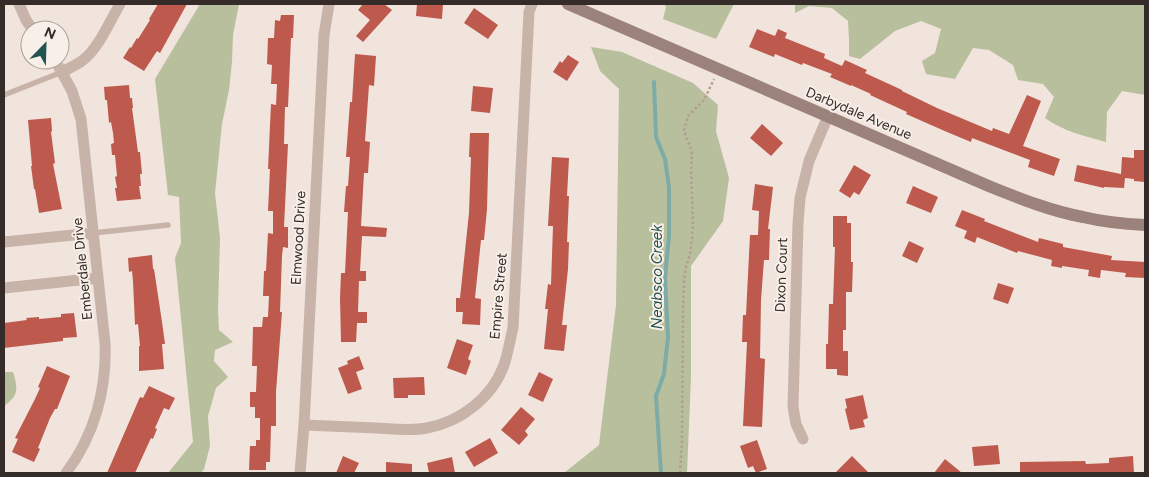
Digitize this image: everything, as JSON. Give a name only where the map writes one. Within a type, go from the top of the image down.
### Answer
[{"type":"street","points":[[19,4],[26,20]]},
{"type":"street","points":[[62,72],[83,61],[90,54],[120,4]]},
{"type":"street","name":"Elmwood Drive","points":[[300,473],[324,35],[328,4]]},
{"type":"street","name":"Empire Street","points":[[304,425],[399,429],[426,428],[447,422],[478,404],[498,378],[504,365],[512,328],[530,12],[532,4]]},
{"type":"street","name":"Darbydale Avenue","points":[[568,4],[1028,202],[1084,218],[1145,225]]},
{"type":"street","name":"Emberdale Drive","points":[[62,72],[72,91],[81,119],[106,343],[101,397],[94,423],[80,453],[66,473]]},
{"type":"street","name":"Dixon Court","points":[[803,439],[796,424],[793,408],[800,198],[809,161],[828,116]]},
{"type":"street","points":[[4,242],[93,233]]},
{"type":"street","points":[[4,288],[98,278]]},
{"type":"lane","points":[[4,95],[62,72]]},
{"type":"lane","points":[[93,233],[168,225]]},
{"type":"path","points":[[680,473],[684,280],[692,239],[692,154],[684,130],[688,116],[704,100],[719,69]]},
{"type":"green space","points":[[200,4],[239,4],[233,35],[229,90],[222,124],[215,193],[220,238],[219,330],[233,342],[215,350],[214,361],[228,377],[216,388],[208,416],[210,446],[204,469],[201,473],[168,473],[193,442],[175,258],[181,243],[179,197],[168,195],[155,79]]},
{"type":"green space","points":[[664,4],[734,4],[716,39],[663,19],[666,7]]},
{"type":"green space","points":[[795,4],[1145,4],[1145,95],[1122,91],[1107,112],[1106,142],[1067,130],[1045,118],[1054,97],[1043,84],[1018,80],[1013,65],[989,50],[973,48],[955,79],[926,74],[922,61],[935,53],[941,29],[921,21],[895,31],[860,59],[849,56],[848,21],[832,8],[809,6],[795,13]]},
{"type":"green space","points":[[591,47],[622,52],[693,83],[718,105],[716,131],[729,178],[723,221],[691,266],[691,377],[687,473],[564,473],[599,445],[616,305],[619,89],[600,71]]},
{"type":"green space","points":[[4,372],[13,372],[16,391],[12,399],[4,406]]},
{"type":"building","points":[[158,4],[187,4],[160,53],[157,51],[144,71],[123,58],[138,39]]},
{"type":"building","points":[[363,4],[384,4],[392,10],[363,42],[356,36],[370,20],[358,10]]},
{"type":"building","points":[[417,4],[443,4],[442,19],[416,16]]},
{"type":"building","points":[[474,8],[498,25],[488,39],[464,23]]},
{"type":"building","points":[[281,15],[294,15],[288,107],[285,107],[284,144],[288,144],[284,227],[288,227],[288,248],[283,247],[282,256],[280,312],[282,312],[276,392],[276,426],[271,426],[270,462],[266,462],[266,470],[249,470],[250,446],[256,446],[256,440],[260,440],[260,418],[255,418],[255,407],[250,407],[250,392],[256,392],[257,366],[252,366],[253,327],[262,327],[263,317],[268,317],[269,296],[263,296],[264,271],[266,271],[268,233],[273,234],[273,211],[268,211],[270,169],[268,169],[271,104],[276,105],[277,84],[271,84],[272,65],[267,64],[268,38],[274,38],[275,20],[280,21]]},
{"type":"building","points":[[757,29],[775,36],[778,29],[787,33],[785,38],[825,54],[824,58],[842,66],[845,60],[867,70],[865,73],[937,108],[992,131],[993,128],[1009,134],[1027,95],[1041,101],[1023,146],[1060,159],[1054,176],[1028,167],[1030,160],[972,138],[971,142],[906,114],[907,112],[871,94],[830,77],[832,74],[775,54],[774,57],[749,47]]},
{"type":"building","points":[[355,54],[376,56],[374,86],[369,85],[365,141],[370,142],[368,173],[364,173],[361,226],[387,228],[386,237],[362,236],[360,271],[366,271],[366,281],[359,281],[358,312],[367,312],[367,323],[357,323],[356,342],[341,342],[341,273],[345,273],[348,212],[344,212],[350,157],[346,157]]},
{"type":"building","points":[[568,55],[579,62],[567,81],[553,72],[560,61],[562,63]]},
{"type":"building","points":[[129,85],[138,152],[140,152],[142,174],[140,174],[141,186],[139,186],[141,199],[117,201],[115,155],[112,155],[111,144],[114,143],[113,133],[111,122],[109,123],[104,87]]},
{"type":"building","points":[[473,86],[493,88],[490,113],[471,111]]},
{"type":"building","points":[[51,118],[55,163],[53,164],[62,209],[39,213],[31,166],[28,120]]},
{"type":"building","points":[[762,124],[783,143],[771,156],[750,138]]},
{"type":"building","points":[[470,133],[489,133],[487,209],[484,240],[481,240],[475,298],[481,299],[480,325],[462,324],[463,312],[456,312],[456,298],[460,298],[469,213]]},
{"type":"building","points":[[1134,150],[1145,150],[1145,182],[1125,178],[1124,188],[1104,188],[1074,181],[1077,165],[1121,174],[1122,157],[1134,158]]},
{"type":"building","points":[[552,157],[569,158],[567,196],[569,196],[568,269],[562,325],[567,325],[564,351],[544,349],[548,309],[545,309],[548,284],[551,285],[553,226],[548,226]]},
{"type":"building","points":[[854,165],[871,175],[859,195],[854,192],[850,198],[839,191]]},
{"type":"building","points":[[755,184],[773,187],[768,229],[770,229],[769,260],[764,260],[761,300],[760,358],[765,359],[762,427],[743,426],[747,342],[742,342],[743,315],[746,315],[750,235],[758,235],[759,211],[752,210]]},
{"type":"building","points":[[913,186],[938,197],[931,213],[906,203]]},
{"type":"building","points":[[962,210],[985,219],[984,221],[1038,242],[1039,238],[1063,244],[1063,247],[1112,256],[1111,260],[1145,262],[1145,278],[1125,277],[1126,273],[1101,270],[1100,278],[1088,276],[1089,270],[1051,266],[1052,260],[1018,251],[1017,253],[977,237],[975,243],[964,238],[967,231],[955,226]]},
{"type":"building","points":[[833,216],[847,216],[847,223],[851,223],[852,292],[846,292],[846,330],[843,330],[843,351],[848,351],[848,376],[837,375],[837,369],[826,369],[829,304],[833,304],[835,247],[833,247]]},
{"type":"building","points":[[909,241],[924,248],[917,263],[902,256]]},
{"type":"building","points":[[152,255],[165,344],[162,344],[164,369],[139,371],[140,346],[138,324],[135,325],[132,271],[129,272],[128,258]]},
{"type":"building","points":[[998,283],[1014,288],[1008,304],[993,299]]},
{"type":"building","points":[[74,313],[77,337],[63,338],[63,341],[4,348],[4,323],[27,320],[26,318],[61,317],[61,314]]},
{"type":"building","points":[[457,339],[473,345],[468,359],[471,361],[466,375],[447,368]]},
{"type":"building","points":[[359,356],[364,369],[356,372],[362,389],[348,394],[338,368],[348,364],[347,361]]},
{"type":"building","points":[[47,366],[70,376],[57,409],[55,409],[50,418],[34,462],[12,452],[18,439],[15,438],[40,388],[38,387]]},
{"type":"building","points":[[539,372],[553,379],[543,402],[528,395]]},
{"type":"building","points":[[424,377],[425,395],[408,395],[408,398],[394,398],[393,378]]},
{"type":"building","points":[[149,386],[175,398],[169,410],[164,408],[155,428],[157,429],[153,439],[151,438],[135,473],[107,473],[140,397],[143,398]]},
{"type":"building","points":[[863,395],[868,418],[863,420],[865,427],[850,430],[845,409],[847,408],[845,399]]},
{"type":"building","points":[[521,407],[535,419],[525,431],[528,435],[519,445],[501,430]]},
{"type":"building","points":[[490,438],[498,453],[474,467],[465,452]]},
{"type":"building","points":[[757,440],[767,469],[756,473],[753,466],[748,468],[740,446]]},
{"type":"building","points":[[998,445],[1000,464],[974,466],[972,447]]},
{"type":"building","points":[[343,456],[359,463],[354,473],[336,473]]},
{"type":"building","points":[[852,456],[869,473],[835,473]]},
{"type":"building","points":[[1133,456],[1134,473],[1020,473],[1020,462],[1085,461],[1086,464],[1109,463],[1109,458]]},
{"type":"building","points":[[452,457],[455,473],[429,473],[427,463]]},
{"type":"building","points":[[945,459],[962,473],[934,473]]},
{"type":"building","points":[[386,462],[412,464],[412,473],[386,473]]},
{"type":"waterway","name":"Neabsco Creek","points":[[654,82],[656,137],[665,159],[669,187],[669,236],[665,278],[668,337],[664,374],[656,396],[661,473]]}]
